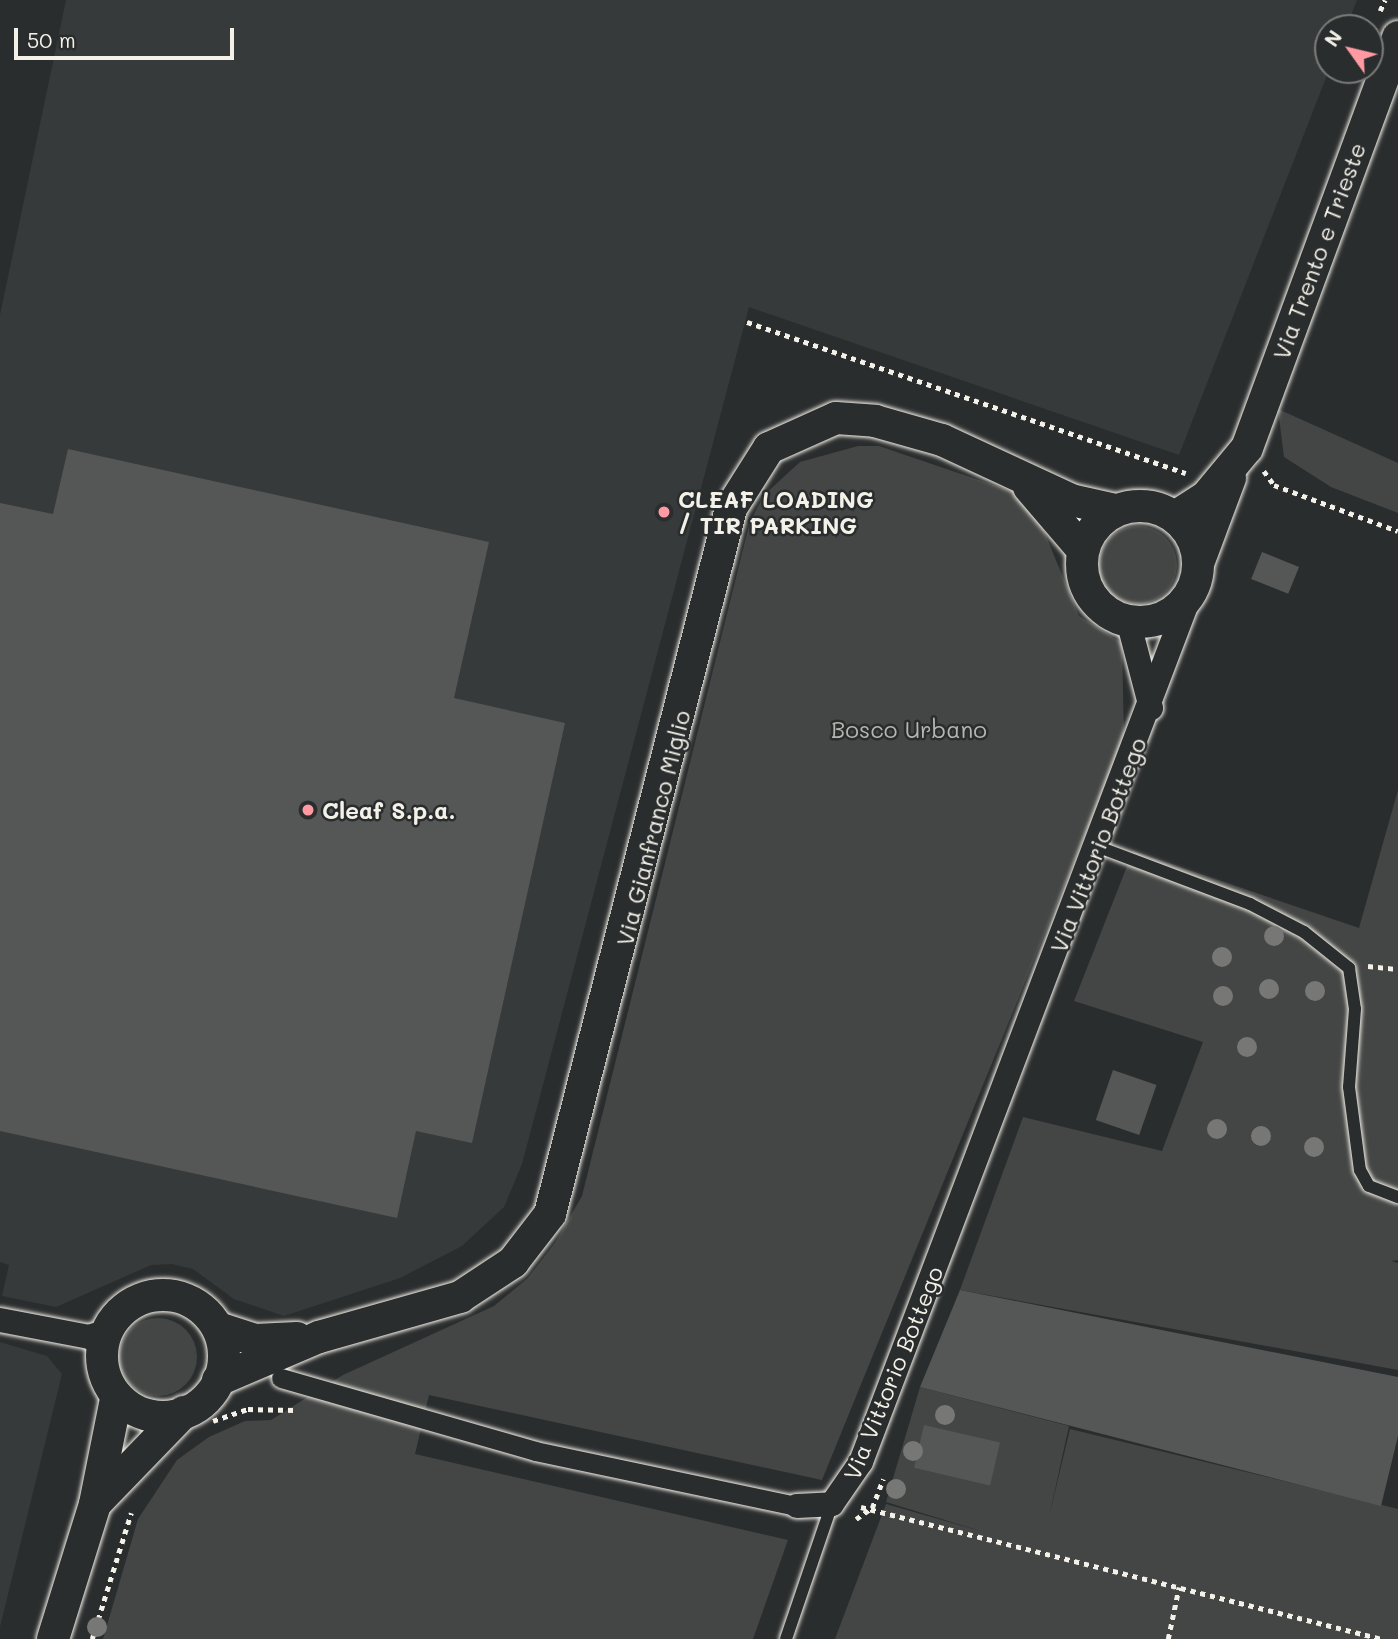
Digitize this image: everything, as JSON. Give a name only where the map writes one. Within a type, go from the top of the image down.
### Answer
[{"type":"street","name":"Via Trento e Trieste","points":[[1196,574],[1398,37]]},
{"type":"street","name":"Via Gianfranco Miglio","points":[[218,1380],[319,1337],[460,1297],[513,1262],[551,1214],[726,526],[756,461],[808,426],[857,419],[942,440],[1021,478],[1115,510]]},
{"type":"street","name":"Via Trento e Trieste","points":[[1175,517],[1208,496],[1241,456]]},
{"type":"street","name":"Via Gianfranco Miglio","points":[[1021,478],[1082,549]]},
{"type":"street","points":[[1151,507],[1175,517],[1192,537],[1196,574],[1174,611],[1129,624],[1091,595],[1082,549],[1115,510],[1151,507]]},
{"type":"street","name":"Via Vittorio Bottego","points":[[281,1378],[535,1451],[797,1506],[832,1504],[861,1462],[1151,709],[1196,574]]},
{"type":"street","name":"Via Vittorio Bottego","points":[[1129,624],[1151,709]]},
{"type":"street","points":[[0,1320],[89,1337],[107,1331],[125,1309],[160,1295],[196,1304],[218,1328],[224,1357],[218,1380],[193,1419],[95,1504]]},
{"type":"street","name":"Via Gianfranco Miglio","points":[[218,1328],[255,1340],[319,1337]]},
{"type":"street","points":[[53,1639],[95,1504],[116,1399],[103,1369],[107,1331]]},
{"type":"street","points":[[116,1399],[150,1415],[193,1419]]},
{"type":"lane","points":[[1096,846],[1250,904],[1304,932],[1349,968],[1355,1009],[1349,1087],[1360,1170],[1369,1186],[1398,1197]]},
{"type":"lane","points":[[786,1639],[832,1504]]},
{"type":"path","points":[[747,322],[1199,475]]},
{"type":"path","points":[[1241,456],[1274,485],[1398,531]]},
{"type":"path","points":[[1349,968],[1398,969]]},
{"type":"path","points":[[193,1419],[248,1409],[309,1411]]},
{"type":"path","points":[[823,1530],[845,1526],[872,1508],[885,1471]]},
{"type":"path","points":[[92,1639],[135,1503]]},
{"type":"path","points":[[832,1504],[872,1508],[1382,1639]]},
{"type":"path","points":[[1168,1639],[1179,1587]]},
{"type":"shaded area","name":"Cleaf S.p.a.","points":[[66,0],[1357,0],[1352,14],[1314,14],[1314,84],[1324,84],[1179,455],[749,307],[522,1164],[504,1207],[462,1246],[400,1278],[284,1316],[234,1299],[193,1269],[172,1264],[151,1265],[56,1307],[2,1296],[9,1265],[0,1262],[0,315]]},
{"type":"shaded area","points":[[0,1342],[47,1356],[62,1374],[0,1627]]},
{"type":"green space","points":[[1278,409],[1398,463],[1398,513],[1331,487],[1284,457]]},
{"type":"green space","name":"Bosco Urbano","points":[[858,446],[879,446],[1014,492],[1036,512],[1079,616],[1122,643],[1124,739],[822,1480],[429,1395],[415,1454],[788,1540],[753,1639],[103,1639],[138,1519],[177,1460],[209,1437],[245,1421],[271,1420],[343,1375],[494,1306],[528,1278],[555,1243],[582,1196],[750,522],[764,495],[800,462]]},
{"type":"green space","points":[[1138,526],[1153,529],[1165,538],[1174,550],[1177,565],[1174,580],[1165,592],[1153,601],[1138,604],[1123,601],[1111,592],[1102,580],[1099,565],[1102,550],[1111,538],[1123,529]]},
{"type":"green space","points":[[1398,790],[1398,1260],[1391,1261],[1398,1263],[1398,1370],[960,1290],[1023,1117],[1162,1151],[1203,1042],[1074,1001],[1133,851],[1359,928]]},
{"type":"green space","points":[[158,1318],[173,1321],[185,1330],[194,1342],[197,1357],[194,1372],[185,1384],[173,1393],[158,1396],[143,1393],[131,1384],[122,1372],[119,1357],[122,1342],[131,1330],[143,1321]]},
{"type":"green space","points":[[920,1387],[1069,1426],[1049,1517],[1070,1429],[1398,1509],[1398,1639],[835,1639],[886,1504],[984,1532],[886,1502]]},
{"type":"building","points":[[68,449],[489,542],[454,698],[565,723],[472,1143],[416,1131],[397,1218],[0,1131],[0,503],[53,514]]},
{"type":"building","points":[[1262,552],[1299,567],[1288,594],[1251,579]]},
{"type":"building","points":[[1113,1070],[1156,1085],[1139,1135],[1096,1120]]},
{"type":"building","points":[[960,1290],[1398,1377],[1398,1436],[1381,1506],[920,1387]]},
{"type":"building","points":[[924,1425],[1000,1443],[990,1485],[914,1468]]},
{"type":"place","name":"CLEAF LOADING / TIR PARKING","points":[[664,512]]},
{"type":"place","name":"Cleaf S.p.a.","points":[[308,810]]}]
